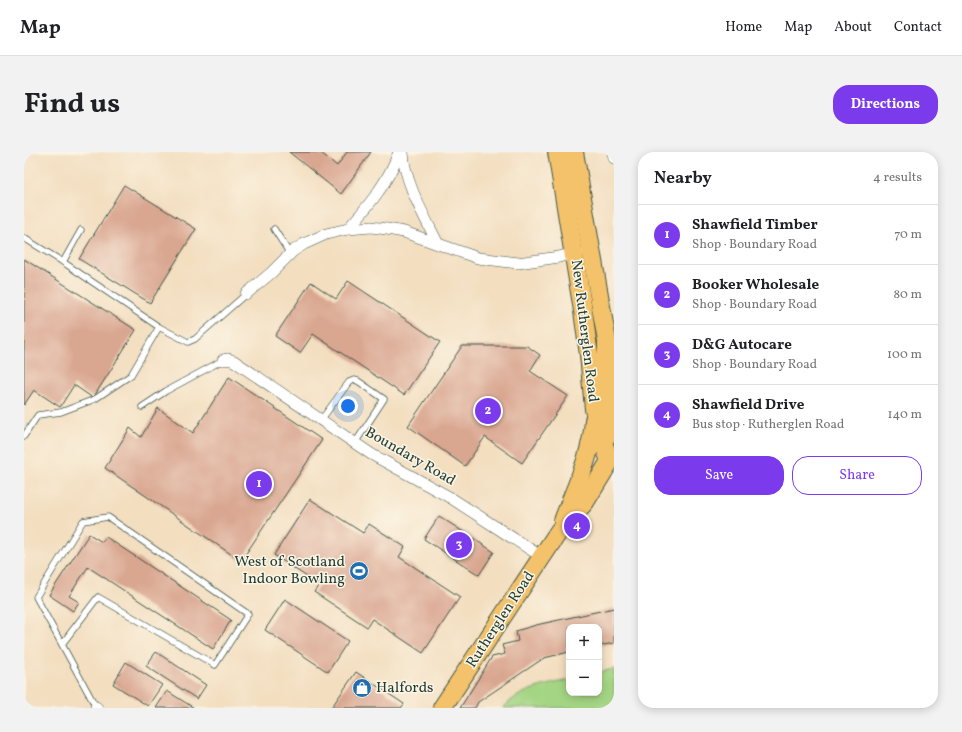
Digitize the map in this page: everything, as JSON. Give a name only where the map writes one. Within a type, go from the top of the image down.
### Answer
[{"type":"main road","name":"New Rutherglen Road","points":[[557,152],[607,341],[607,407],[613,462]]},
{"type":"main road","name":"New Rutherglen Road","points":[[574,152],[594,409],[600,432],[613,462]]},
{"type":"main road","points":[[607,341],[614,365]]},
{"type":"main road","name":"Rutherglen Road","points":[[559,531],[588,456],[592,437],[594,409]]},
{"type":"main road","points":[[576,484],[613,462]]},
{"type":"main road","name":"Rutherglen Road","points":[[442,708],[559,531],[585,502],[613,462]]},
{"type":"street","points":[[348,229],[383,186],[393,168],[399,152]]},
{"type":"street","points":[[402,152],[407,178],[438,244]]},
{"type":"street","points":[[613,152],[614,158]]},
{"type":"street","points":[[246,294],[290,254],[304,244],[326,234],[348,229],[370,227],[404,232],[478,258],[518,263],[559,257],[582,251]]},
{"type":"street","name":"Boundary Road","points":[[223,360],[234,360],[372,454],[452,498],[542,557]]},
{"type":"lane","points":[[274,229],[290,254]]},
{"type":"lane","points":[[63,262],[81,230]]},
{"type":"lane","points":[[24,238],[63,262],[159,327],[188,342],[195,339],[246,294]]},
{"type":"lane","points":[[24,436],[38,415],[61,412],[95,399],[131,375],[159,327]]},
{"type":"lane","points":[[142,407],[166,391],[223,360]]},
{"type":"lane","points":[[321,420],[349,382],[354,380],[362,383],[384,399],[355,443]]},
{"type":"lane","points":[[62,644],[98,597],[215,665],[248,614],[108,517],[83,521],[36,597],[62,644],[97,707]]},
{"type":"green space","points":[[614,669],[614,708],[503,708],[517,696],[525,692],[542,686],[566,681],[566,696],[602,696],[602,671]]},
{"type":"building","points":[[289,152],[320,152],[337,166],[347,152],[371,152],[341,194]]},
{"type":"building","points":[[124,185],[196,229],[150,303],[79,259]]},
{"type":"building","points":[[24,259],[136,330],[93,398],[74,385],[60,407],[34,390],[24,405]]},
{"type":"building","points":[[348,281],[440,342],[404,395],[313,334],[300,353],[275,336],[311,282],[336,299]]},
{"type":"building","points":[[462,346],[527,346],[540,355],[530,371],[568,396],[522,463],[485,437],[465,466],[408,426]]},
{"type":"building","points":[[229,377],[322,440],[241,561],[105,468],[130,428],[141,437],[158,408],[193,433]]},
{"type":"building","name":"West of Scotland Indoor Bowling","points":[[310,499],[363,533],[369,524],[405,547],[399,557],[460,597],[423,653],[372,619],[367,627],[314,592],[319,585],[274,555]]},
{"type":"building","points":[[439,516],[494,552],[479,575],[424,539]]},
{"type":"building","points":[[89,534],[102,542],[106,537],[231,620],[213,649],[88,567],[69,596],[79,602],[73,611],[49,595]]},
{"type":"building","points":[[285,599],[348,641],[328,672],[265,630]]},
{"type":"building","points":[[614,608],[614,643],[602,645],[602,624],[566,624],[566,653],[544,658],[478,702],[475,708],[460,708],[492,657],[505,654],[502,645],[518,641],[516,631],[536,625]]},
{"type":"building","points":[[156,652],[206,685],[197,699],[146,666]]},
{"type":"building","points":[[126,662],[162,685],[148,706],[113,684]]},
{"type":"building","name":"Halfords","points":[[356,672],[404,704],[401,708],[331,708]]},
{"type":"building","points":[[167,691],[194,708],[156,708]]},
{"type":"place","name":"Booker Wholesale","points":[[488,411]]},
{"type":"place","name":"Shawfield Timber","points":[[259,484]]},
{"type":"place","name":"Shawfield Drive","points":[[577,526]]},
{"type":"place","name":"D&G Autocare","points":[[459,545]]},
{"type":"place","name":"West of Scotland Indoor Bowling","points":[[359,571]]},
{"type":"place","name":"Halfords","points":[[362,688]]}]
